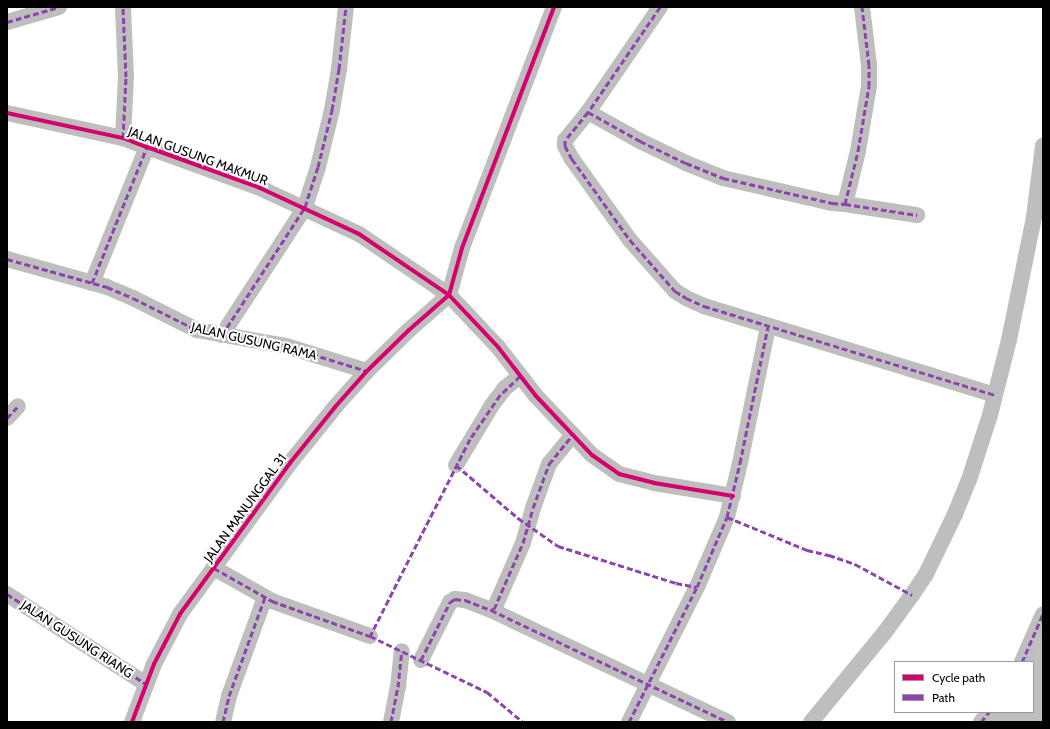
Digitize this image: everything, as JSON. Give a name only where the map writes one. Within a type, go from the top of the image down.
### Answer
[{"type":"street","points":[[7,22],[59,7]]},
{"type":"street","points":[[123,7],[126,77],[123,138]]},
{"type":"street","points":[[222,335],[305,207],[315,180],[332,110],[339,69],[346,7]]},
{"type":"street","points":[[449,295],[462,248],[554,7]]},
{"type":"street","points":[[660,7],[588,112],[565,140],[565,146],[590,186],[630,240],[675,291],[704,306],[768,327],[995,395]]},
{"type":"street","points":[[845,204],[858,151],[869,86],[869,65],[862,7]]},
{"type":"street","points":[[588,112],[640,141],[686,163],[723,178],[832,202],[917,216]]},
{"type":"street","name":"JALAN GUSUNG MAKMUR","points":[[7,113],[123,138],[219,172],[305,207],[359,234],[449,295],[498,347],[520,376],[592,455],[619,474],[654,483],[733,496]]},
{"type":"street","points":[[811,722],[885,632],[926,574],[955,514],[969,480],[995,395],[1009,340],[1034,217],[1043,146]]},
{"type":"street","points":[[92,283],[147,147]]},
{"type":"street","name":"JALAN GUSUNG RAMA","points":[[7,259],[92,283],[133,298],[196,330],[300,349],[367,371]]},
{"type":"street","name":"JALAN MANUNGGAL 31","points":[[132,722],[146,684],[180,614],[290,463],[335,406],[367,371],[449,295]]},
{"type":"street","points":[[629,722],[698,587],[727,517],[733,496],[768,327]]},
{"type":"street","points":[[456,465],[470,439],[492,405],[505,388],[520,376]]},
{"type":"street","points":[[491,610],[494,609],[523,543],[533,508],[549,464],[573,434]]},
{"type":"street","points":[[214,568],[265,597],[287,607],[370,636]]},
{"type":"street","name":"JALAN GUSUNG RIANG","points":[[7,594],[146,684]]},
{"type":"street","points":[[223,722],[229,696],[265,597]]},
{"type":"street","points":[[421,660],[444,612],[452,600],[465,600],[491,610],[728,722]]},
{"type":"street","points":[[1022,661],[1043,614]]},
{"type":"street","points":[[391,722],[398,687],[402,651]]},
{"type":"street","points":[[981,722],[988,713]]},
{"type":"shaded area","points":[[1043,631],[1043,722],[988,722],[994,713],[1034,713],[1034,661],[1028,661]]},
{"type":"marked path","points":[[7,22],[59,7]]},
{"type":"marked path","points":[[123,7],[126,77],[123,138]]},
{"type":"marked path","points":[[222,335],[305,207],[318,167],[332,110],[339,69],[346,7]]},
{"type":"marked path","points":[[660,7],[588,112],[565,140],[565,146],[572,159],[630,240],[675,291],[704,306],[995,395]]},
{"type":"marked path","points":[[588,112],[640,141],[686,163],[723,178],[832,203],[845,204],[858,151],[869,86],[869,65],[862,7]]},
{"type":"marked path","points":[[92,283],[147,147]]},
{"type":"marked path","points":[[845,204],[917,215]]},
{"type":"marked path","points":[[7,259],[107,287],[133,298],[197,330],[286,346],[367,371]]},
{"type":"marked path","points":[[629,722],[697,587],[727,517],[740,463],[768,327]]},
{"type":"marked path","points":[[520,376],[500,395],[470,439],[370,636],[487,692],[523,722]]},
{"type":"marked path","points":[[7,418],[18,406]]},
{"type":"marked path","points":[[491,610],[494,609],[523,543],[533,508],[549,464],[573,434]]},
{"type":"marked path","points":[[456,465],[518,518],[558,546],[676,583],[697,587]]},
{"type":"marked path","points":[[727,517],[807,550],[829,555],[855,564],[912,595]]},
{"type":"marked path","points":[[214,568],[272,601],[370,636]]},
{"type":"marked path","points":[[7,594],[146,684]]},
{"type":"marked path","points":[[223,722],[229,696],[265,597]]},
{"type":"marked path","points":[[421,660],[450,602],[455,599],[465,600],[491,610],[728,722]]},
{"type":"marked path","points":[[1022,661],[1043,614]]},
{"type":"marked path","points":[[391,722],[398,687],[402,651]]},
{"type":"marked path","points":[[981,722],[988,713]]},
{"type":"cycle path","points":[[132,722],[154,664],[180,614],[290,463],[335,407],[367,371],[409,330],[449,295],[462,248],[554,7]]},
{"type":"cycle path","points":[[7,113],[123,138],[260,188],[359,234],[449,295],[498,347],[536,396],[592,455],[619,474],[654,483],[733,496]]}]
